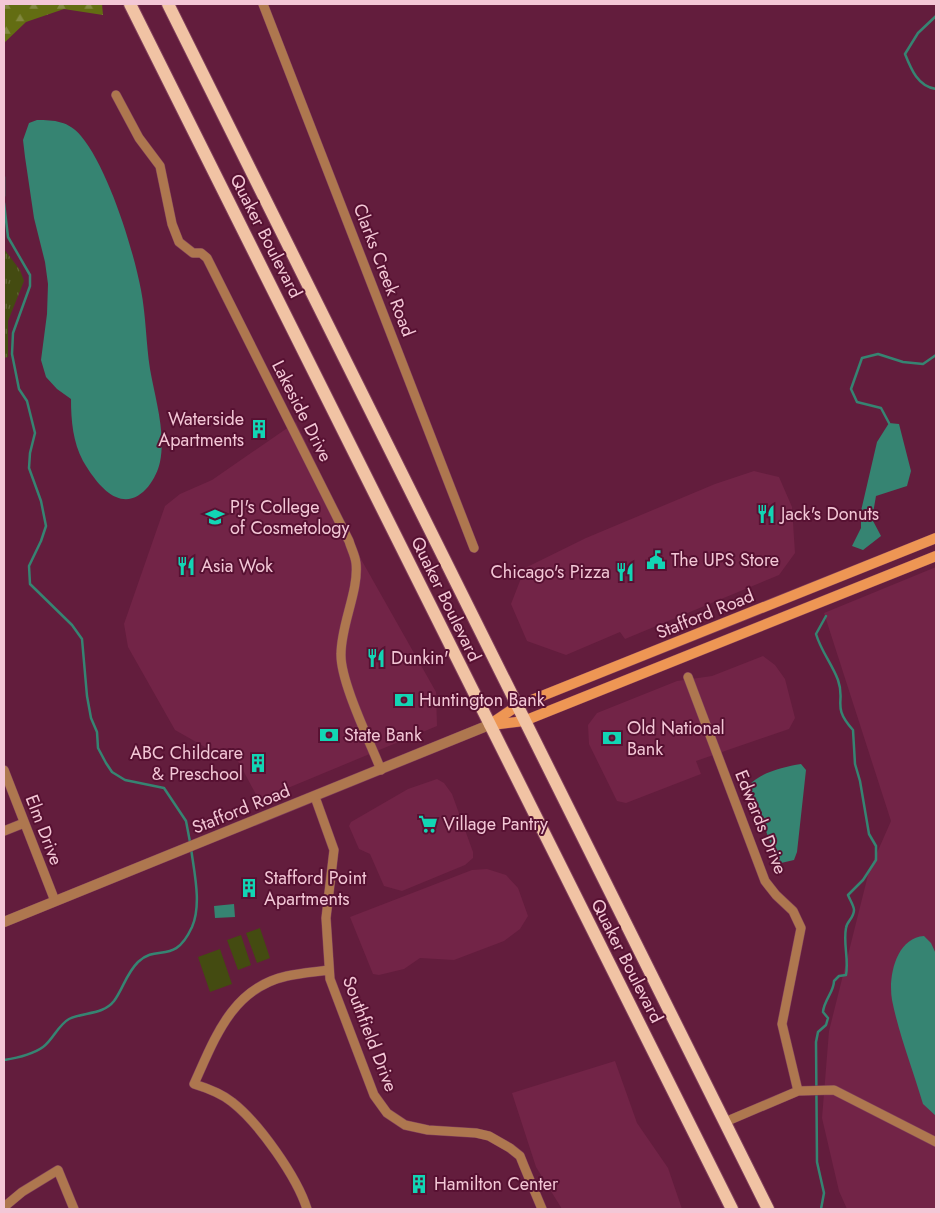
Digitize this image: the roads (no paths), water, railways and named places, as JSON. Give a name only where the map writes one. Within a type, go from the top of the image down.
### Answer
[{"type":"main road","name":"Quaker Boulevard","points":[[130,4],[732,1209]]},
{"type":"main road","name":"Quaker Boulevard","points":[[168,4],[768,1209]]},
{"type":"main road","name":"Stafford Road","points":[[489,725],[517,706],[936,538]]},
{"type":"main road","name":"Stafford Road","points":[[489,725],[524,721],[936,556]]},
{"type":"street","name":"Clarks Creek Road","points":[[262,4],[474,548]]},
{"type":"street","name":"Lakeside Drive","points":[[116,95],[139,138],[160,166],[172,224],[179,242],[193,252],[201,253],[206,258],[349,541],[356,563],[356,572],[340,656],[344,677],[381,770]]},
{"type":"street","name":"Edwards Drive","points":[[688,677],[765,881],[793,911],[801,928],[782,1024],[801,1090]]},
{"type":"street","name":"Stafford Road","points":[[4,922],[489,725]]},
{"type":"street","name":"Elm Drive","points":[[4,770],[55,901]]},
{"type":"street","name":"Southfield Drive","points":[[315,797],[334,850],[326,918],[329,970],[333,991],[368,1082],[387,1113],[395,1120],[413,1128],[476,1133],[490,1136],[510,1148],[520,1156],[542,1209]]},
{"type":"street","points":[[4,831],[24,823]]},
{"type":"street","points":[[307,1209],[294,1178],[280,1156],[244,1113],[222,1096],[194,1084],[223,1021],[233,1008],[252,990],[287,976],[329,970]]},
{"type":"street","points":[[725,1122],[801,1090],[834,1090],[936,1142]]},
{"type":"street","points":[[4,1206],[22,1192],[58,1170],[74,1209]]},
{"type":"waterway","points":[[936,16],[918,33],[905,54],[920,81],[924,85],[936,89]]},
{"type":"waterway","points":[[4,177],[4,196]]},
{"type":"waterway","points":[[4,203],[8,237],[30,275],[30,286],[13,333],[12,354],[19,389],[27,401],[35,433],[30,453],[29,468],[41,501],[46,526],[29,566],[30,584],[72,625],[82,639],[91,718],[97,732],[98,748],[106,763],[112,772],[125,780],[164,788],[186,821],[190,842]]},
{"type":"waterway","points":[[889,423],[881,408],[857,402],[851,389],[862,358],[878,354],[903,362],[923,364],[936,355]]},
{"type":"waterway","points":[[821,1209],[824,1193],[817,1162],[816,1042],[818,1032],[826,1025],[828,1018],[823,1012],[834,981],[839,976],[846,975],[845,934],[854,910],[848,895],[863,880],[876,860],[876,846],[869,834],[860,781],[855,764],[853,730],[842,715],[838,680],[816,634],[826,616]]},
{"type":"waterway","points":[[4,1060],[24,1056],[39,1050],[47,1044],[69,1019],[99,1011],[109,1006],[114,1001],[130,971],[138,962],[152,954],[166,952],[179,946],[192,927],[195,918],[197,898],[191,848]]},
{"type":"place","name":"Waterside Apartments","points":[[259,429]]},
{"type":"place","name":"Jack's Donuts","points":[[766,514]]},
{"type":"place","name":"PJ's College of Cosmetology","points":[[215,517]]},
{"type":"place","name":"The UPS Store","points":[[656,560]]},
{"type":"place","name":"Asia Wok","points":[[186,566]]},
{"type":"place","name":"Chicago's Pizza","points":[[625,572]]},
{"type":"place","name":"Dunkin'","points":[[376,658]]},
{"type":"place","name":"Huntington Bank","points":[[404,700]]},
{"type":"place","name":"State Bank","points":[[329,735]]},
{"type":"place","name":"Old National Bank","points":[[612,738]]},
{"type":"place","name":"ABC Childcare & Preschool","points":[[258,763]]},
{"type":"place","name":"Village Pantry","points":[[428,824]]},
{"type":"place","name":"Stafford Point Apartments","points":[[249,888]]},
{"type":"place","name":"Hamilton Center","points":[[419,1184]]}]
